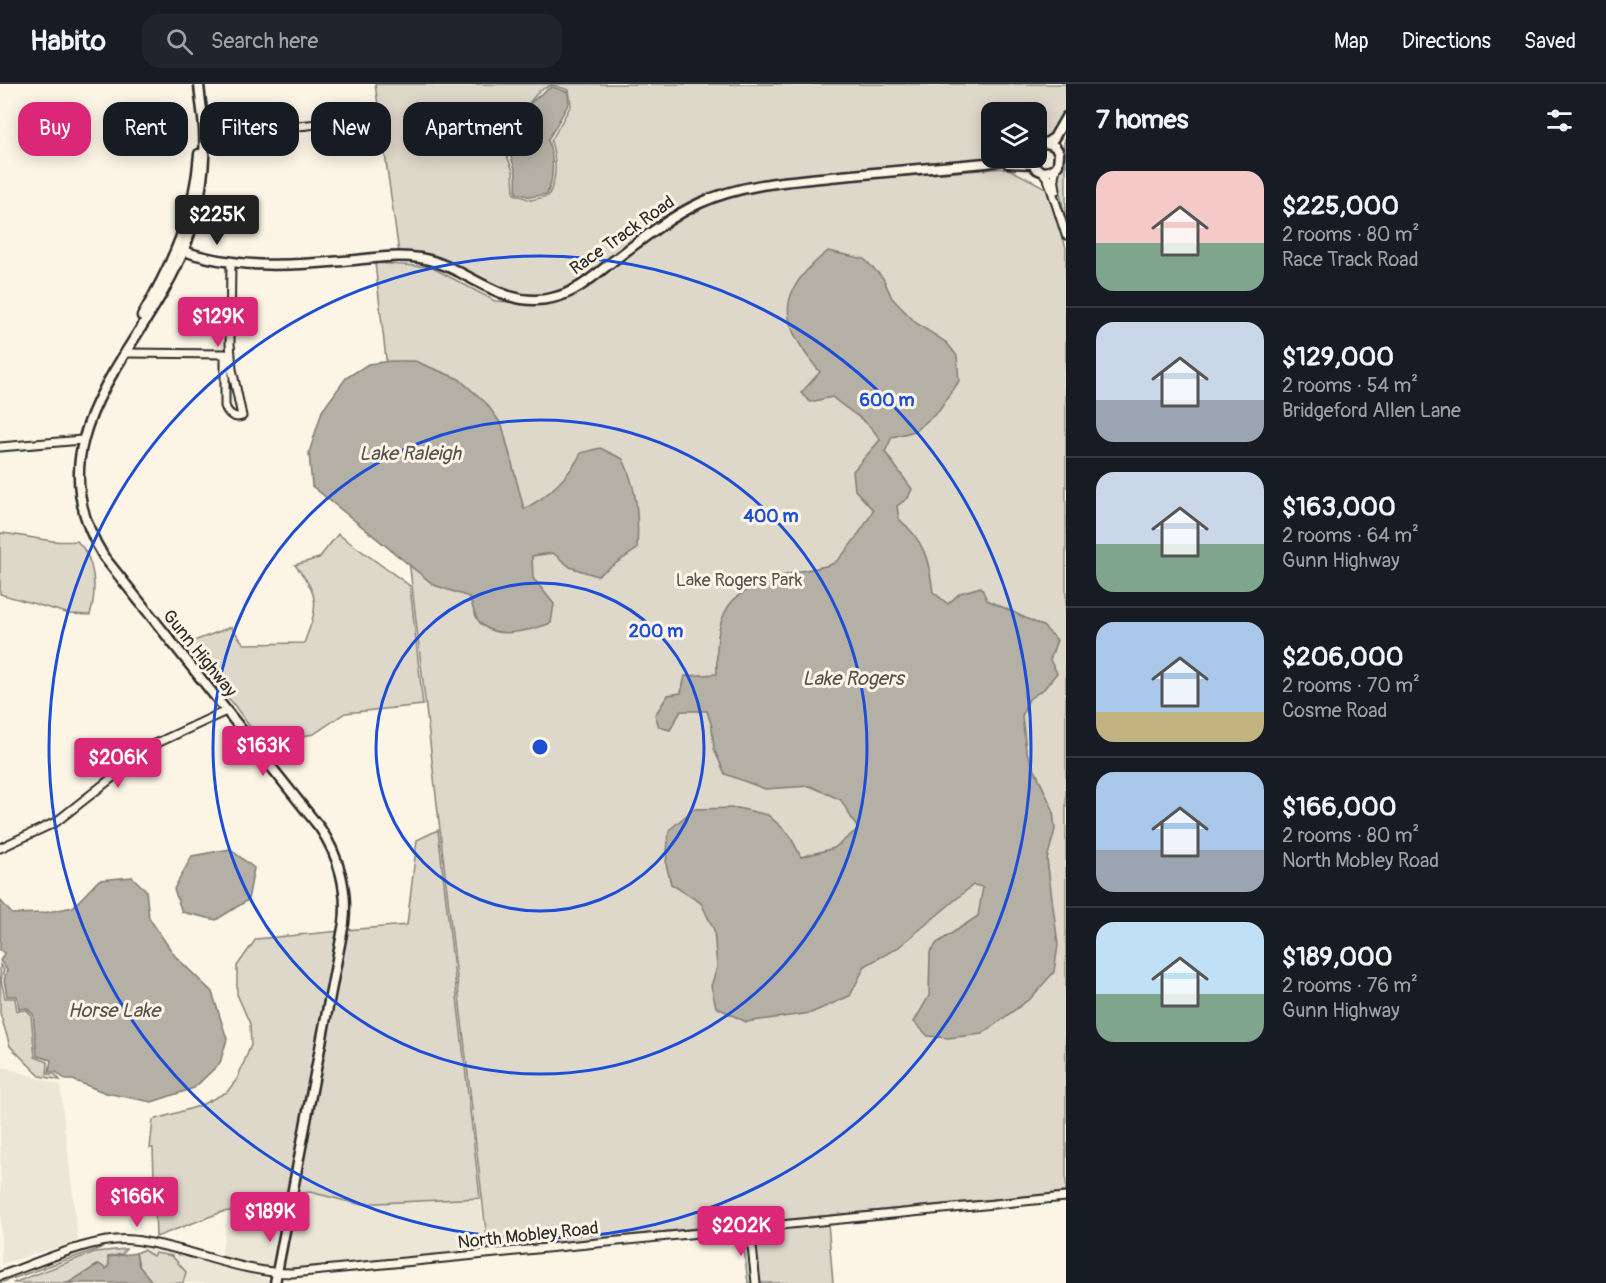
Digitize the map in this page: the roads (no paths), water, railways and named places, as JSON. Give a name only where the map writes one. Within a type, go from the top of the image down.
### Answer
[{"type":"main road","name":"Gunn Highway","points":[[199,84],[201,102]]},
{"type":"main road","points":[[102,390],[180,250],[195,183],[200,94]]},
{"type":"main road","points":[[1047,142],[1054,138],[1066,117]]},
{"type":"main road","points":[[1039,168],[1042,171],[1056,168],[1059,144],[1066,127]]},
{"type":"main road","points":[[1047,143],[1054,146],[1059,153]]},
{"type":"main road","name":"Gunn Highway","points":[[203,156],[200,192],[180,250],[127,352],[90,413],[82,440],[79,464],[80,493],[86,520],[99,549],[324,834],[337,862],[345,894],[343,929],[275,1283]]},
{"type":"main road","name":"Race Track Road","points":[[180,250],[231,262],[284,266],[414,257],[448,266],[502,296],[524,300],[549,299],[584,283],[678,214],[735,190],[777,182],[981,163]]},
{"type":"street","points":[[1056,168],[1054,177],[1066,235]]},
{"type":"street","points":[[1042,171],[1048,178],[1059,208]]},
{"type":"street","points":[[127,352],[225,354],[225,406],[227,412],[238,418],[242,416],[231,361],[229,277],[231,262]]},
{"type":"street","points":[[0,447],[82,440]]},
{"type":"street","points":[[0,848],[56,822],[155,744],[226,711]]},
{"type":"street","name":"North Mobley Road","points":[[0,1276],[103,1241],[133,1240],[277,1273],[1066,1197]]},
{"type":"street","points":[[750,1227],[756,1283]]},
{"type":"water","points":[[552,87],[568,92],[569,103],[548,140],[553,167],[547,194],[531,197],[516,193],[516,172],[511,156],[543,156],[543,102],[532,102]]},
{"type":"water","name":"Lake Rogers","points":[[828,251],[864,259],[883,278],[892,298],[916,323],[947,343],[957,356],[959,381],[939,411],[915,431],[892,437],[885,452],[912,489],[908,498],[897,506],[899,519],[914,535],[924,551],[933,592],[948,604],[960,593],[981,587],[987,600],[1043,626],[1057,640],[1050,660],[1057,673],[1044,689],[1029,699],[1022,716],[1026,750],[1053,810],[1055,830],[1047,859],[1058,945],[1054,972],[1031,998],[982,1034],[948,1038],[928,1036],[914,1022],[929,996],[930,952],[937,943],[978,916],[983,887],[973,885],[899,947],[865,966],[850,996],[811,1013],[746,1022],[716,1007],[711,986],[717,968],[714,930],[701,903],[671,884],[666,864],[669,830],[694,809],[738,808],[768,815],[789,834],[801,857],[834,848],[858,829],[841,800],[810,786],[765,789],[725,774],[714,749],[712,727],[707,711],[681,711],[670,730],[659,727],[655,715],[668,695],[681,693],[685,676],[717,674],[719,629],[732,601],[758,584],[832,564],[861,531],[873,510],[855,490],[853,471],[880,440],[864,422],[832,397],[810,402],[801,393],[820,372],[796,338],[790,323],[788,308],[798,281]]},
{"type":"water","name":"Lake Raleigh","points":[[415,361],[459,379],[486,403],[502,425],[524,509],[541,499],[557,485],[581,453],[600,448],[623,459],[636,503],[637,549],[597,576],[570,567],[553,553],[532,556],[533,578],[554,604],[551,623],[534,629],[513,632],[493,631],[484,627],[478,620],[469,597],[434,585],[312,486],[309,453],[322,411],[346,378],[368,364]]},
{"type":"water","points":[[230,849],[254,868],[248,900],[216,920],[182,912],[174,889],[192,856]]},
{"type":"water","name":"Horse Lake","points":[[132,877],[146,890],[149,918],[175,956],[212,992],[227,1039],[220,1063],[194,1088],[152,1102],[106,1093],[73,1080],[66,1080],[56,1072],[49,1072],[51,1060],[37,1056],[33,1014],[27,1008],[19,1009],[17,996],[7,996],[4,980],[7,970],[0,961],[4,953],[0,950],[0,900],[12,914],[43,913],[73,907],[99,880]]},
{"type":"water","points":[[136,1253],[139,1266],[153,1283],[68,1283],[99,1264],[106,1269],[109,1265],[108,1257]]},
{"type":"park label","name":"Lake Rogers Park","points":[[739,580]]}]
